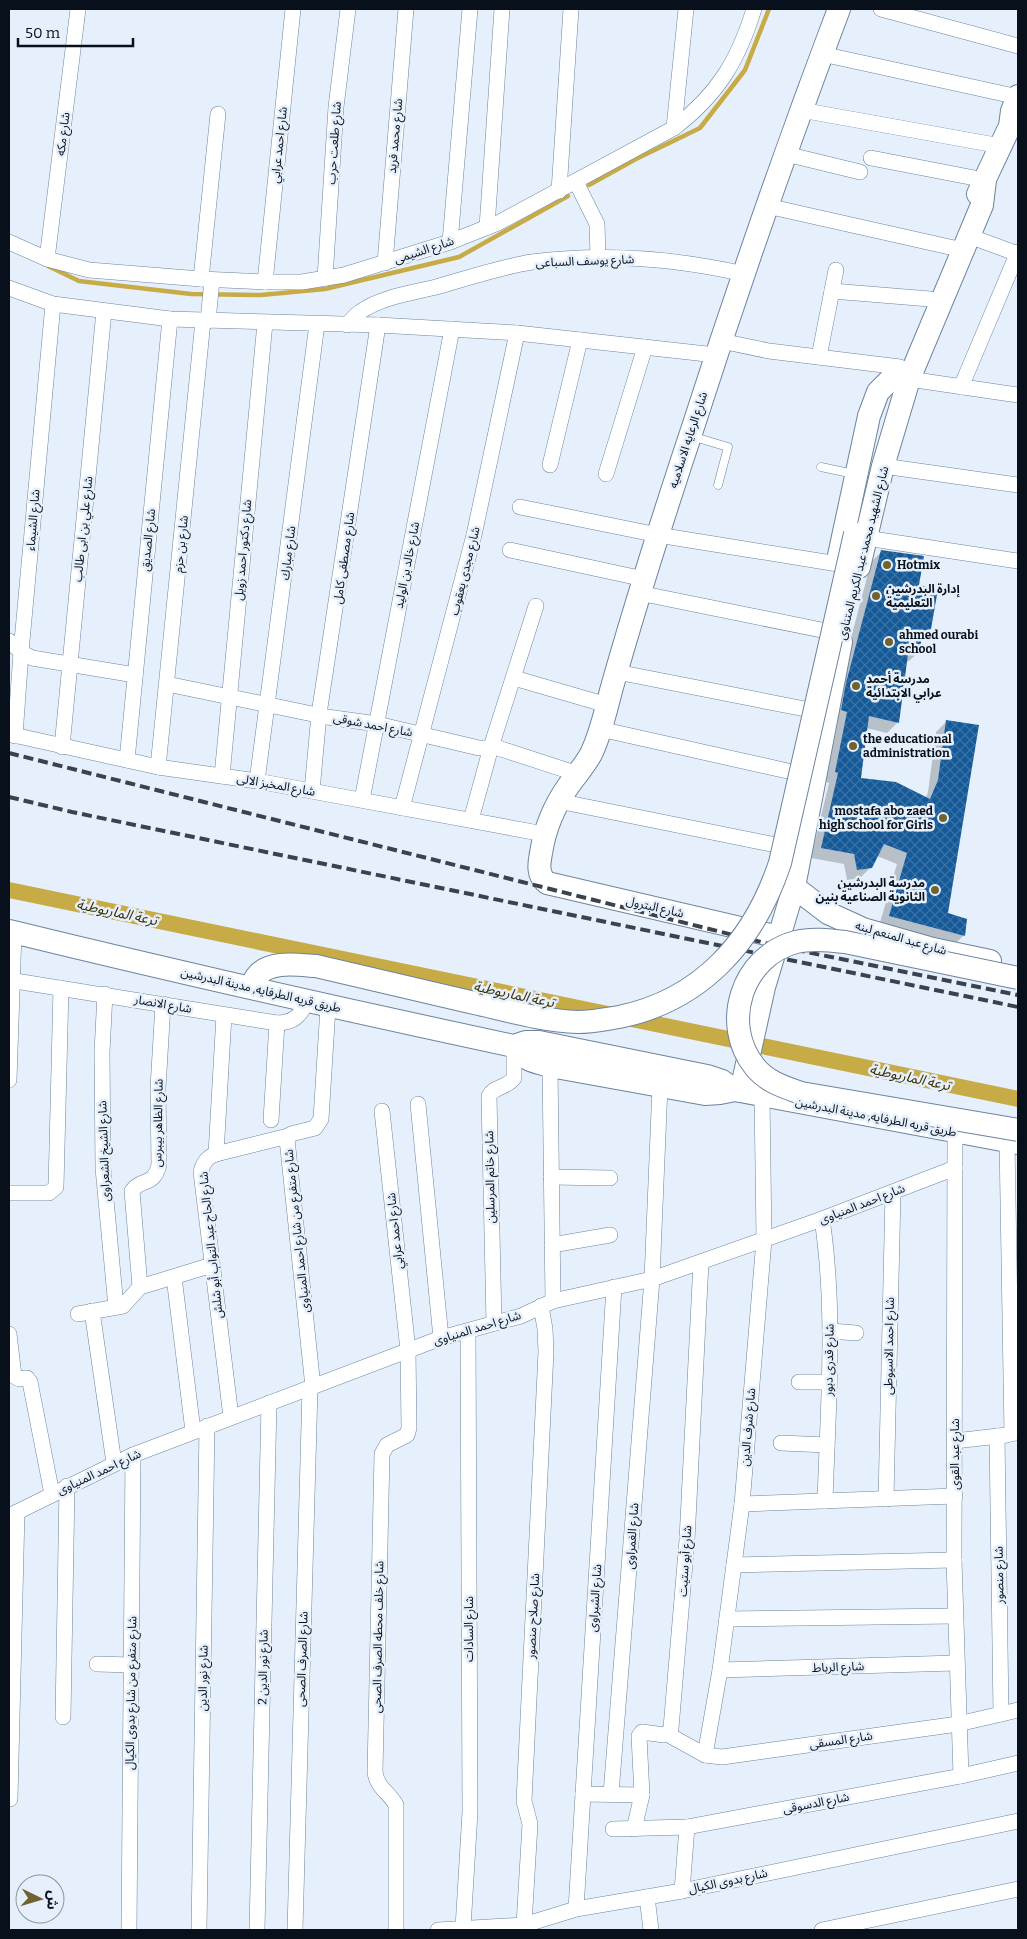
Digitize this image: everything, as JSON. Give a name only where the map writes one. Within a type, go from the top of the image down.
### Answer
[{"type":"main road","name":"شارع الرعايه الاسلاميه","points":[[539,869],[544,834],[558,801],[592,752],[641,586],[718,348],[801,110],[839,9]]},
{"type":"main road","points":[[252,987],[256,977],[266,969],[292,964],[316,966],[510,1011],[543,1018],[579,1022],[635,1013],[659,1005],[689,989],[714,970],[732,952],[747,933],[761,910],[777,871],[860,536],[878,440],[930,299],[961,242],[984,180],[1009,131],[1012,111],[1018,96]]},
{"type":"main road","name":"شارع الشهيد محمد عبد الكريم المتناوى","points":[[768,934],[776,845],[805,709],[832,632],[883,466],[902,373],[961,242]]},
{"type":"main road","name":"شارع الشهيد محمد عبد الكريم المتناوى","points":[[768,934],[794,886],[832,632],[838,564],[872,406],[878,392],[902,373]]},
{"type":"main road","name":"شارع البترول","points":[[539,869],[543,879],[547,882],[768,934]]},
{"type":"main road","name":"شارع عبد المنعم لبنه","points":[[794,886],[828,913],[863,929],[933,949],[1018,967]]},
{"type":"main road","name":"طريق قريه الطرفايه, مدينة البدرشين","points":[[11,932],[252,987],[328,1007],[514,1046],[526,1042],[539,1042],[707,1076],[746,1092],[955,1132],[1014,1138]]},
{"type":"main road","name":"شارع شرف الدين","points":[[746,1092],[747,1064],[764,987],[768,934]]},
{"type":"main road","points":[[1014,1138],[801,1093],[768,1080],[755,1068],[746,1053],[737,1019],[744,985],[754,970],[773,952],[797,942],[821,940],[845,942],[1018,978]]},
{"type":"main road","name":"طريق قريه الطرفايه, مدينة البدرشين","points":[[514,1046],[528,1060],[550,1066],[712,1094],[746,1092]]},
{"type":"street","name":"شارع مكه","points":[[47,259],[78,9]]},
{"type":"street","name":"شارع احمد عرابي","points":[[265,282],[293,9]]},
{"type":"street","name":"شارع طلعت حرب","points":[[325,278],[336,107],[348,9]]},
{"type":"street","name":"شارع محمد فريد","points":[[385,263],[406,9]]},
{"type":"street","points":[[450,242],[470,9]]},
{"type":"street","points":[[487,227],[502,9]]},
{"type":"street","points":[[559,191],[571,9]]},
{"type":"street","points":[[674,128],[686,9]]},
{"type":"street","name":"شارع الشيمى","points":[[9,242],[47,259],[90,270],[265,282],[302,282],[364,270],[450,242],[487,227],[559,191],[674,128],[694,113],[726,75],[738,53],[754,9]]},
{"type":"street","points":[[881,9],[1018,46]]},
{"type":"street","points":[[822,54],[1018,96]]},
{"type":"street","points":[[801,110],[1009,131]]},
{"type":"street","name":"شارع بن حزم","points":[[158,766],[206,321],[206,279],[218,114]]},
{"type":"street","points":[[786,154],[860,172]]},
{"type":"street","points":[[872,158],[984,180]]},
{"type":"street","points":[[576,182],[598,224],[598,258]]},
{"type":"street","points":[[767,206],[1018,253],[961,387]]},
{"type":"street","name":"شارع يوسف السباعى","points":[[347,325],[360,312],[380,302],[498,269],[531,262],[598,258],[671,261],[744,274]]},
{"type":"street","points":[[819,357],[836,270]]},
{"type":"street","points":[[9,288],[52,304],[170,319],[378,325],[517,332],[646,347],[769,351],[819,357],[902,373],[961,387],[1018,395]]},
{"type":"street","points":[[832,291],[930,299]]},
{"type":"street","name":"شارع الشيماء","points":[[12,735],[52,304]]},
{"type":"street","name":"شارع علي بن ابى طالب","points":[[62,747],[104,311]]},
{"type":"street","name":"شارع الصديق","points":[[127,760],[170,319]]},
{"type":"street","name":"شارع دكتور احمد زويل","points":[[222,776],[265,323]]},
{"type":"street","name":"شارع مبارك","points":[[257,781],[318,324]]},
{"type":"street","name":"شارع مصطفى كامل","points":[[312,791],[319,714],[378,325]]},
{"type":"street","name":"شارع خالد بن الوليد","points":[[362,800],[452,329]]},
{"type":"street","name":"شارع مجدى يعقوب","points":[[402,808],[474,534],[517,332]]},
{"type":"street","points":[[550,465],[580,340]]},
{"type":"street","points":[[606,474],[646,347]]},
{"type":"street","points":[[883,466],[1018,485]]},
{"type":"street","points":[[520,507],[658,535],[838,564]]},
{"type":"street","points":[[860,536],[1018,561]]},
{"type":"street","points":[[510,550],[641,586],[832,632]]},
{"type":"street","points":[[471,820],[491,747],[536,606]]},
{"type":"street","points":[[9,641],[21,652],[32,658],[135,675]]},
{"type":"street","points":[[616,672],[805,709]]},
{"type":"street","points":[[514,678],[607,705]]},
{"type":"street","name":"شارع احمد شوقى","points":[[167,684],[327,717],[377,724],[479,748],[498,748],[578,774]]},
{"type":"street","points":[[600,729],[792,772]]},
{"type":"street","name":"شارع المخبز الالى","points":[[12,735],[158,766],[257,781],[544,834]]},
{"type":"street","points":[[558,801],[776,845]]},
{"type":"street","points":[[9,1080],[11,932]]},
{"type":"street","name":"شارع الانصار","points":[[10,980],[277,1024]]},
{"type":"street","points":[[9,1193],[49,1193],[56,1187],[61,988]]},
{"type":"street","name":"شارع الشيخ الشعراوى","points":[[104,994],[102,1072],[103,1168],[116,1307]]},
{"type":"street","points":[[271,1120],[277,1024],[292,1021],[300,1014],[307,1002]]},
{"type":"street","name":"شارع الظاهر بيبرس","points":[[140,1287],[132,1191],[137,1186],[156,1176],[159,1165],[158,1088],[163,1004]]},
{"type":"street","name":"شارع متفرع من شارع احمد المنياوى","points":[[312,1388],[287,1142],[288,1136],[315,1128],[322,1119],[328,1007]]},
{"type":"street","points":[[216,1154],[224,1015]]},
{"type":"street","name":"شارع خاتم المرسلين","points":[[494,1323],[489,1096],[493,1090],[508,1084],[514,1078],[514,1046]]},
{"type":"street","name":"شارع صلاح منصور","points":[[524,1924],[530,1824],[524,1801],[546,1352],[545,1329],[552,1245],[550,1066]]},
{"type":"street","name":"شارع الغمراوى","points":[[611,1794],[652,1278],[660,1086]]},
{"type":"street","name":"شارع شرف الدين","points":[[705,1755],[720,1670],[742,1504],[764,1240],[746,1092]]},
{"type":"street","points":[[418,1104],[441,1338]]},
{"type":"street","name":"شارع احمد عرابي","points":[[382,1111],[408,1350]]},
{"type":"street","name":"شارع عبد القوى","points":[[955,1132],[954,1560],[961,1776]]},
{"type":"street","name":"شارع الحاج عبد التواب أبو شلش","points":[[231,1417],[201,1172],[203,1163],[208,1157],[288,1136]]},
{"type":"street","name":"شارع منصور","points":[[1001,1714],[1009,1435],[1014,1138]]},
{"type":"street","name":"شارع احمد المنياوى","points":[[13,1514],[114,1463],[408,1350],[441,1338],[521,1316],[547,1304],[652,1278],[822,1219],[955,1168]]},
{"type":"street","points":[[551,1177],[610,1178]]},
{"type":"street","name":"شارع احمد الاسيوطى","points":[[886,1499],[893,1193]]},
{"type":"street","name":"شارع قدرى دبور","points":[[822,1219],[828,1268],[830,1331],[825,1501]]},
{"type":"street","points":[[552,1245],[610,1235]]},
{"type":"street","name":"شارع أبو ستيت","points":[[667,1734],[671,1728],[687,1540],[700,1262]]},
{"type":"street","points":[[114,1463],[85,1313],[124,1306],[140,1287],[212,1265]]},
{"type":"street","name":"شارع نور الدين","points":[[174,1276],[200,1429],[199,1930]]},
{"type":"street","name":"شارع الشبراوى","points":[[576,1908],[614,1287]]},
{"type":"street","name":"شارع السادات","points":[[454,1929],[470,1812],[468,1330]]},
{"type":"street","points":[[830,1331],[856,1333]]},
{"type":"street","points":[[9,1334],[14,1376],[16,1378],[27,1378],[30,1382],[52,1494]]},
{"type":"street","name":"شارع خلف محطه الصرف الصحى","points":[[396,1930],[396,1805],[392,1798],[380,1788],[376,1780],[382,1454],[387,1445],[404,1438],[409,1432],[408,1350]]},
{"type":"street","points":[[799,1382],[828,1382]]},
{"type":"street","name":"شارع الصرف الصحى","points":[[295,1930],[312,1388]]},
{"type":"street","name":"شارع نور الدين 2","points":[[257,1930],[269,1403]]},
{"type":"street","points":[[955,1441],[1009,1435]]},
{"type":"street","points":[[781,1443],[827,1446]]},
{"type":"street","name":"شارع متفرع من شارع بدوى الكيال","points":[[128,1930],[134,1455]]},
{"type":"street","points":[[63,1717],[67,1486]]},
{"type":"street","points":[[742,1504],[955,1496]]},
{"type":"street","points":[[10,1799],[13,1514]]},
{"type":"street","points":[[734,1565],[954,1560]]},
{"type":"street","points":[[727,1619],[956,1616]]},
{"type":"street","points":[[96,1664],[131,1665]]},
{"type":"street","name":"شارع الرباط","points":[[720,1670],[956,1664]]},
{"type":"street","name":"شارع المسقى","points":[[667,1734],[705,1755],[722,1757],[958,1724],[1018,1710]]},
{"type":"street","points":[[634,1829],[642,1794],[639,1736],[642,1732],[667,1734]]},
{"type":"street","name":"شارع الدسوقى","points":[[613,1829],[687,1827],[961,1776],[1018,1763]]},
{"type":"street","points":[[583,1794],[642,1794]]},
{"type":"street","name":"شارع بدوى الكيال","points":[[438,1930],[524,1924],[576,1908],[682,1891],[1018,1821]]},
{"type":"street","points":[[682,1891],[687,1827]]},
{"type":"street","points":[[822,1930],[1018,1889]]},
{"type":"street","points":[[647,1897],[651,1930]]},
{"type":"lane","points":[[690,436],[728,447],[718,485]]},
{"type":"lane","points":[[821,467],[856,474]]},
{"type":"building","points":[[881,550],[924,556],[919,585],[938,589],[931,629],[921,632],[921,651],[908,654],[899,723],[869,716],[861,778],[896,782],[930,799],[938,780],[946,720],[979,725],[948,913],[967,919],[965,936],[889,916],[907,853],[884,844],[872,868],[857,870],[854,854],[821,848],[838,773],[835,772],[847,712],[841,710],[846,683]]},
{"type":"waterway","points":[[589,185],[636,159],[700,128],[745,70],[769,9]]},
{"type":"waterway","points":[[48,266],[79,281],[191,294],[261,295],[325,289],[459,257],[568,196]]},
{"type":"waterway","name":"ترعة الماريوطية","points":[[9,890],[1018,1099]]},
{"type":"railway","points":[[9,753],[777,946],[1018,995]]},
{"type":"railway","points":[[9,797],[72,812],[1018,1007]]},
{"type":"place","name":"Hotmix","points":[[887,565]]},
{"type":"place","name":"إدارة البدرشين التعليمية","points":[[876,596]]},
{"type":"place","name":"ahmed ourabi school","points":[[889,642]]},
{"type":"place","name":"مدرسة أحمد عرابي الابتدائية","points":[[856,686]]},
{"type":"place","name":"the educational administration","points":[[853,746]]},
{"type":"place","name":"mostafa abo zaed high school for Girls","points":[[943,818]]},
{"type":"place","name":"مدرسة البدرشين الثانوية الصناعية بنين","points":[[935,890]]}]
